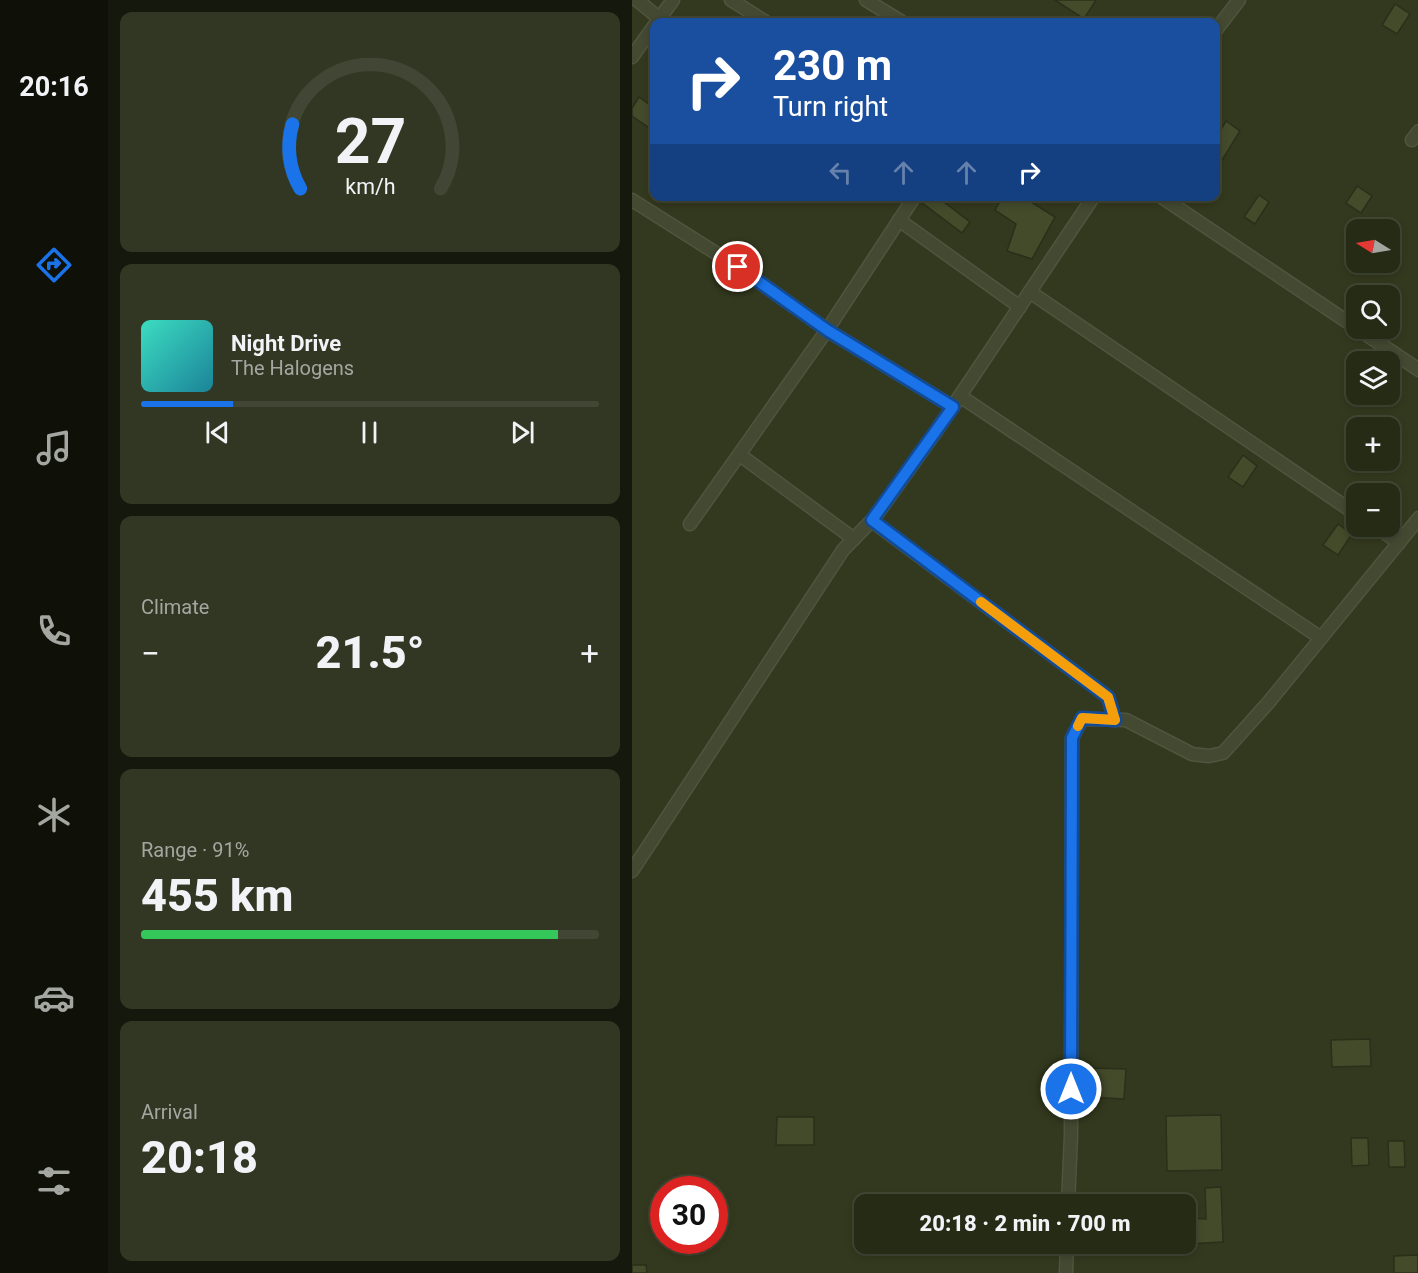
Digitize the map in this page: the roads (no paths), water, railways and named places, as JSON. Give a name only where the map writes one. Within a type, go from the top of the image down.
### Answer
[{"type":"street","points":[[637,0],[653,18]]},
{"type":"street","points":[[660,18],[673,0]]},
{"type":"street","points":[[731,0],[760,18]]},
{"type":"street","points":[[866,0],[895,18]]},
{"type":"street","points":[[1220,25],[1239,0]]},
{"type":"street","points":[[632,57],[650,33]]},
{"type":"street","points":[[632,200],[738,267],[827,330],[953,407]]},
{"type":"street","points":[[690,524],[827,330],[912,201]]},
{"type":"street","points":[[632,871],[843,550],[872,520],[953,407],[1091,201]]},
{"type":"street","points":[[1167,201],[1418,370]]},
{"type":"street","points":[[899,220],[1020,307]]},
{"type":"street","points":[[1030,292],[1346,507]]},
{"type":"street","points":[[960,396],[1321,638]]},
{"type":"street","points":[[740,455],[854,539]]},
{"type":"street","points":[[1068,1194],[1071,1135],[1072,738],[1082,718],[1126,720],[1192,754],[1209,756],[1223,753],[1268,703],[1418,518]]},
{"type":"street","points":[[872,520],[1108,697],[1115,720]]},
{"type":"street","points":[[1391,537],[1399,543]]},
{"type":"street","points":[[1066,1273],[1067,1254]]}]
